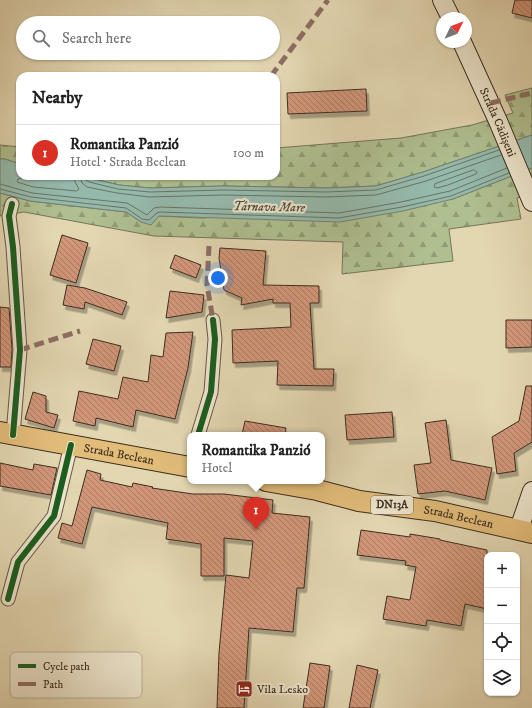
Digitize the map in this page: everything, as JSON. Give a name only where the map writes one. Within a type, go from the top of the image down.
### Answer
[{"type":"main road","points":[[442,0],[448,12]]},
{"type":"main road","name":"Strada Cădișeni","points":[[465,48],[498,121],[532,202]]},
{"type":"main road","name":"Strada Beclean","points":[[7,434],[187,465]]},
{"type":"main road","name":"Strada Beclean","points":[[283,484],[317,490],[360,501],[435,511],[525,531]]},
{"type":"main road","points":[[525,531],[532,491]]},
{"type":"street","points":[[7,434],[20,350],[13,246],[9,216],[12,204]]},
{"type":"street","points":[[199,432],[211,392],[215,339],[213,320]]},
{"type":"street","points":[[8,599],[18,562],[54,516],[71,445]]},
{"type":"green space","points":[[532,88],[532,135],[423,172],[376,186],[326,188],[223,186],[150,188],[119,185],[98,180],[280,180],[280,148],[401,138],[472,125],[513,113],[505,95]]},
{"type":"green space","points":[[0,145],[16,147],[16,163],[0,159]]},
{"type":"green space","points":[[532,168],[532,193],[517,198],[521,219],[449,229],[453,261],[342,274],[343,242],[154,236],[24,212],[0,216],[0,193],[30,201],[126,212],[141,222],[159,216],[202,218],[453,199]]},
{"type":"water","name":"Târnava Mare","points":[[532,135],[532,168],[453,199],[403,211],[340,222],[159,216],[151,225],[141,222],[126,212],[30,201],[0,193],[0,159],[16,163],[16,180],[98,180],[119,185],[150,188],[223,186],[326,188],[376,186],[423,172]]},
{"type":"building","points":[[515,0],[532,0],[532,18],[512,13]]},
{"type":"building","points":[[366,89],[367,111],[288,114],[287,93]]},
{"type":"building","points":[[62,235],[88,243],[76,283],[50,275]]},
{"type":"building","points":[[220,248],[266,251],[263,285],[319,286],[319,303],[310,303],[314,369],[334,369],[333,386],[277,385],[278,361],[233,363],[232,330],[291,327],[290,303],[273,303],[273,299],[241,305],[242,298],[224,290],[219,258]]},
{"type":"building","points":[[175,255],[201,265],[196,278],[170,268]]},
{"type":"building","points":[[67,285],[85,288],[127,302],[122,315],[85,302],[84,309],[63,305]]},
{"type":"building","points":[[170,291],[204,295],[202,312],[166,318]]},
{"type":"building","points":[[0,307],[9,308],[12,349],[11,367],[0,367]]},
{"type":"building","points":[[506,320],[532,320],[532,347],[506,348]]},
{"type":"building","points":[[193,332],[188,368],[175,419],[136,410],[133,427],[96,418],[95,426],[73,421],[79,391],[118,399],[123,377],[148,382],[151,355],[163,357],[166,333]]},
{"type":"building","points":[[93,339],[121,346],[114,371],[86,364]]},
{"type":"building","points":[[526,386],[532,386],[532,442],[514,453],[516,471],[497,474],[492,437],[519,421]]},
{"type":"building","points":[[33,392],[46,396],[46,412],[58,415],[54,428],[25,419]]},
{"type":"building","points":[[392,412],[394,437],[347,440],[345,415]]},
{"type":"building","points":[[446,420],[451,460],[492,468],[485,500],[445,491],[418,494],[414,465],[431,463],[425,423]]},
{"type":"building","points":[[245,421],[286,428],[285,432],[243,432]]},
{"type":"building","points":[[0,463],[33,470],[34,464],[57,468],[51,495],[0,486]]},
{"type":"building","points":[[87,470],[101,474],[100,480],[132,487],[133,483],[153,487],[152,488],[193,494],[224,494],[273,500],[272,513],[310,517],[304,588],[297,588],[293,632],[249,628],[244,708],[217,708],[219,653],[226,575],[249,578],[253,541],[224,538],[224,576],[201,576],[201,544],[166,539],[168,523],[92,507],[82,544],[58,538],[62,523],[72,526]]},
{"type":"building","points":[[361,530],[410,537],[410,534],[440,539],[487,550],[487,552],[484,552],[484,608],[465,604],[461,626],[427,620],[426,626],[383,619],[387,596],[410,600],[416,567],[405,565],[406,561],[357,555]]},
{"type":"building","points":[[310,663],[330,666],[324,708],[303,708]]},
{"type":"building","points":[[357,665],[378,670],[370,708],[349,708]]},
{"type":"marked path","points":[[274,72],[328,0]]},
{"type":"marked path","points":[[491,103],[532,93]]},
{"type":"marked path","points":[[209,246],[207,285],[213,320]]},
{"type":"marked path","points":[[20,350],[80,331]]},
{"type":"cycle path","points":[[12,204],[9,216],[13,247],[20,350],[13,435]]},
{"type":"cycle path","points":[[199,432],[211,392],[215,339],[213,320]]},
{"type":"cycle path","points":[[8,599],[18,562],[54,516],[71,445]]},
{"type":"place","name":"Romantika Panzió","points":[[256,530]]},
{"type":"place","name":"Vila Lesko","points":[[244,689]]}]
